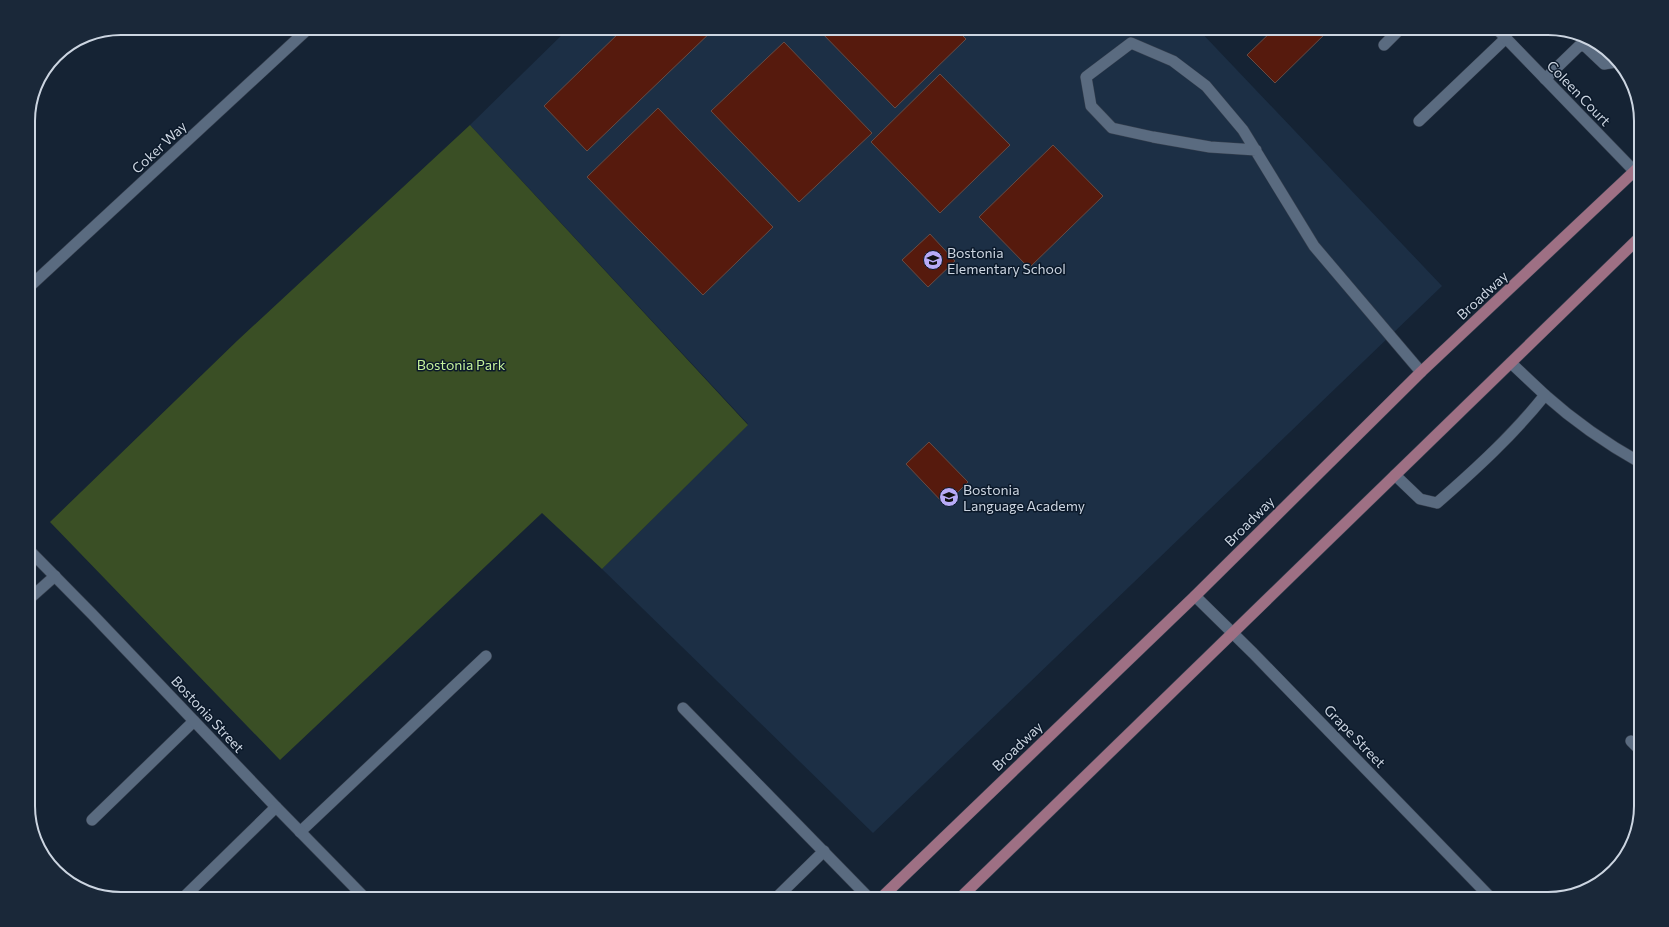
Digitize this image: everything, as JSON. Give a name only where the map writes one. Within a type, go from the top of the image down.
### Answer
[{"type":"main road","name":"Broadway","points":[[887,892],[1195,596],[1421,372],[1634,177]]},
{"type":"main road","points":[[966,892],[1634,243]]},
{"type":"street","name":"Coker Way","points":[[35,282],[301,35]]},
{"type":"street","points":[[1384,45],[1394,35]]},
{"type":"street","name":"Coleen Court","points":[[1503,35],[1634,167]]},
{"type":"street","points":[[1419,121],[1506,38]]},
{"type":"street","points":[[1256,150],[1210,147],[1112,128],[1091,106],[1086,77],[1131,43],[1173,61],[1206,86],[1244,130],[1314,246],[1421,372]]},
{"type":"street","points":[[1545,79],[1579,46],[1585,46],[1604,64],[1611,63]]},
{"type":"street","points":[[1510,363],[1559,408],[1617,449],[1634,459]]},
{"type":"street","points":[[1395,475],[1420,499],[1437,504],[1488,458],[1545,394]]},
{"type":"street","name":"Bostonia Street","points":[[35,556],[359,892]]},
{"type":"street","points":[[35,594],[55,576]]},
{"type":"street","name":"Grape Street","points":[[1195,596],[1485,892]]},
{"type":"street","points":[[300,832],[486,656]]},
{"type":"street","points":[[683,708],[863,892]]},
{"type":"street","points":[[92,820],[194,721]]},
{"type":"street","points":[[1631,741],[1634,744]]},
{"type":"street","points":[[189,892],[276,807]]},
{"type":"street","points":[[782,892],[824,851]]},
{"type":"shaded area","name":"Bostonia Language Academy","points":[[562,35],[1204,35],[1442,286],[873,833],[602,569],[748,424],[470,125]]},
{"type":"green space","name":"Bostonia Park","points":[[470,125],[748,425],[602,569],[542,513],[280,760],[50,522],[238,340]]},
{"type":"building","points":[[617,35],[708,35],[587,151],[544,106]]},
{"type":"building","points":[[824,35],[962,35],[966,39],[895,108]]},
{"type":"building","points":[[1268,35],[1324,35],[1275,83],[1247,55]]},
{"type":"building","points":[[784,42],[872,133],[799,202],[711,111]]},
{"type":"building","points":[[940,74],[1010,145],[940,213],[871,142]]},
{"type":"building","points":[[658,108],[773,227],[703,295],[587,177]]},
{"type":"building","points":[[1053,145],[1103,196],[1029,268],[979,217]]},
{"type":"building","points":[[930,234],[955,261],[928,287],[902,260]]},
{"type":"building","points":[[929,442],[968,482],[945,505],[906,464]]},
{"type":"place","name":"Bostonia Elementary School","points":[[933,260]]},
{"type":"place","name":"Bostonia Language Academy","points":[[949,497]]}]
